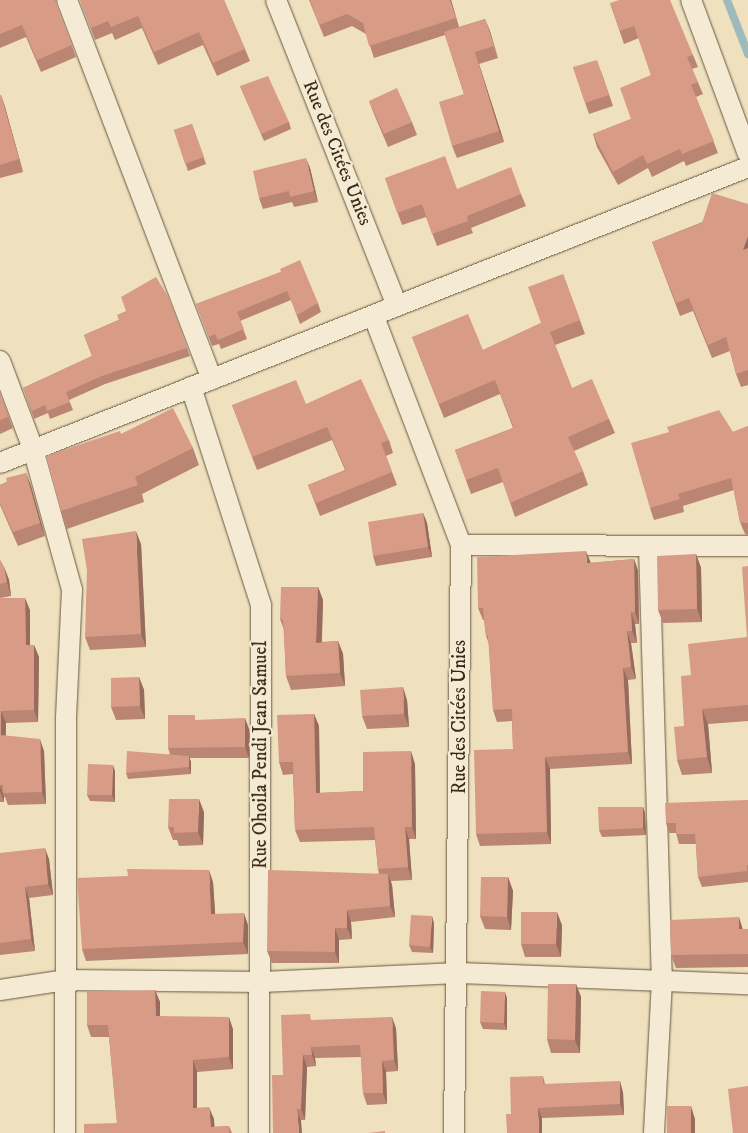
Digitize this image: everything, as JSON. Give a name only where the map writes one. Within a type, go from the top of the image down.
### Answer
[{"type":"street","points":[[67,0],[212,380]]},
{"type":"street","name":"Rue des Citées Unies","points":[[276,0],[397,306]]},
{"type":"street","points":[[691,0],[748,154]]},
{"type":"street","points":[[0,463],[374,317],[397,306],[748,167]]},
{"type":"street","name":"Rue des Citées Unies","points":[[374,317],[461,545],[458,973],[454,1133]]},
{"type":"street","points":[[0,361],[33,449],[72,590],[66,718],[65,1133]]},
{"type":"street","name":"Rue Ohoila Pendi Jean Samuel","points":[[191,387],[261,606],[262,982],[259,1133]]},
{"type":"street","points":[[461,545],[748,546]]},
{"type":"street","points":[[649,546],[662,980],[654,1133]]},
{"type":"street","points":[[0,990],[65,980],[262,982],[458,973],[748,984]]},
{"type":"building","points":[[0,0],[55,0],[72,45],[37,60],[22,25],[0,34]]},
{"type":"building","points":[[80,0],[224,0],[245,49],[213,63],[199,32],[154,52],[138,16],[111,27],[108,21],[91,28]]},
{"type":"building","points":[[310,0],[450,0],[456,18],[369,46],[363,23],[347,14],[319,25]]},
{"type":"building","points":[[619,0],[670,0],[693,55],[687,57],[698,82],[691,85],[714,141],[682,154],[680,149],[647,164],[643,155],[613,172],[593,134],[631,119],[620,88],[651,75],[634,26],[620,31],[610,3]]},
{"type":"building","points":[[485,19],[494,46],[475,52],[499,131],[452,146],[439,102],[464,94],[444,32]]},
{"type":"building","points":[[597,60],[609,95],[585,103],[573,67]]},
{"type":"building","points":[[268,76],[289,122],[261,134],[240,86]]},
{"type":"building","points":[[397,88],[412,122],[384,134],[369,101]]},
{"type":"building","points":[[0,95],[19,159],[0,165]]},
{"type":"building","points":[[192,124],[204,157],[185,164],[174,130]]},
{"type":"building","points":[[445,156],[457,189],[511,167],[521,194],[467,216],[468,221],[432,234],[422,204],[397,213],[385,178]]},
{"type":"building","points":[[306,158],[314,191],[290,197],[289,191],[259,198],[253,171]]},
{"type":"building","points":[[712,193],[748,204],[748,236],[743,250],[748,248],[748,370],[736,374],[726,337],[708,345],[689,298],[676,303],[652,242],[702,223]]},
{"type":"building","points":[[300,260],[318,303],[297,315],[287,291],[237,312],[244,329],[218,340],[215,334],[209,337],[196,304],[281,272],[280,269]]},
{"type":"building","points":[[563,274],[580,320],[550,332],[572,388],[592,379],[609,419],[568,437],[583,471],[510,503],[498,468],[466,480],[455,450],[514,428],[495,380],[439,404],[412,337],[468,314],[483,350],[541,323],[528,287]]},
{"type":"building","points":[[156,277],[169,298],[187,348],[102,376],[66,392],[70,402],[47,411],[45,405],[32,411],[23,388],[92,356],[84,335],[119,320],[117,315],[126,311],[121,297]]},
{"type":"building","points":[[361,379],[389,440],[381,443],[392,472],[316,503],[308,485],[346,470],[327,427],[252,457],[232,405],[296,380],[306,404]]},
{"type":"building","points":[[0,394],[8,417],[0,420]]},
{"type":"building","points":[[173,408],[193,448],[135,477],[138,485],[61,511],[46,456],[120,431],[121,434]]},
{"type":"building","points":[[719,410],[733,432],[748,426],[748,523],[740,522],[731,478],[678,494],[680,499],[650,508],[631,443],[669,432],[667,427]]},
{"type":"building","points":[[26,473],[40,523],[13,532],[0,503],[0,485],[7,482],[6,478]]},
{"type":"building","points":[[423,513],[428,547],[373,556],[368,522]]},
{"type":"building","points":[[136,531],[141,634],[85,637],[87,570],[82,539]]},
{"type":"building","points":[[586,551],[587,563],[634,559],[635,612],[631,612],[632,631],[627,631],[631,667],[623,668],[628,752],[545,757],[547,832],[476,834],[474,750],[513,749],[512,709],[493,710],[488,636],[486,636],[483,608],[478,608],[477,557]]},
{"type":"building","points":[[696,554],[697,609],[658,610],[657,556]]},
{"type":"building","points":[[0,560],[4,567],[7,582],[0,584]]},
{"type":"building","points":[[748,566],[748,705],[702,709],[707,757],[677,760],[674,727],[684,726],[681,676],[691,675],[688,644],[747,637],[742,567]]},
{"type":"building","points":[[281,587],[318,587],[316,643],[338,641],[340,673],[286,676],[283,620],[280,619]]},
{"type":"building","points":[[0,598],[25,598],[26,645],[34,645],[34,710],[1,711],[1,735],[40,739],[42,792],[3,793],[3,785],[0,785]]},
{"type":"building","points":[[139,677],[140,706],[111,707],[111,678]]},
{"type":"building","points":[[403,687],[404,714],[362,716],[360,690]]},
{"type":"building","points":[[314,714],[316,793],[363,791],[363,752],[411,751],[412,827],[405,827],[408,867],[378,869],[374,827],[295,830],[293,762],[279,762],[277,715]]},
{"type":"building","points":[[168,715],[195,715],[195,720],[245,718],[245,747],[168,748]]},
{"type":"building","points":[[127,751],[189,756],[189,767],[126,773]]},
{"type":"building","points":[[88,764],[113,765],[112,795],[87,795]]},
{"type":"building","points":[[169,799],[199,799],[198,832],[174,833],[174,827],[168,827]]},
{"type":"building","points":[[748,800],[747,871],[698,877],[695,834],[676,834],[676,823],[666,823],[665,803]]},
{"type":"building","points":[[598,807],[643,807],[643,828],[599,830]]},
{"type":"building","points":[[45,848],[48,884],[25,887],[31,939],[0,943],[0,853]]},
{"type":"building","points":[[127,869],[209,870],[211,914],[244,913],[243,942],[82,949],[77,878],[128,876]]},
{"type":"building","points":[[268,870],[388,874],[390,906],[347,910],[347,928],[335,928],[335,952],[267,951]]},
{"type":"building","points":[[481,877],[508,877],[507,917],[480,916]]},
{"type":"building","points":[[521,912],[557,912],[556,944],[521,944]]},
{"type":"building","points":[[411,915],[432,916],[430,947],[409,945]]},
{"type":"building","points":[[739,917],[739,929],[748,929],[748,954],[671,955],[670,920]]},
{"type":"building","points":[[548,984],[576,984],[575,1040],[547,1039]]},
{"type":"building","points":[[155,990],[156,1016],[229,1017],[229,1057],[193,1060],[193,1108],[209,1107],[211,1127],[229,1126],[229,1133],[84,1133],[84,1124],[117,1123],[108,1025],[87,1025],[87,992]]},
{"type":"building","points":[[481,991],[505,992],[504,1023],[480,1022]]},
{"type":"building","points":[[310,1014],[311,1020],[392,1017],[394,1060],[382,1061],[383,1093],[363,1093],[360,1045],[311,1047],[312,1055],[303,1055],[301,1109],[297,1109],[299,1133],[273,1133],[272,1075],[283,1075],[281,1015]]},
{"type":"building","points":[[543,1076],[543,1084],[620,1081],[620,1104],[538,1108],[539,1133],[507,1133],[506,1114],[511,1114],[510,1077]]},
{"type":"building","points":[[748,1086],[748,1133],[733,1133],[728,1089]]},
{"type":"building","points":[[667,1106],[691,1106],[691,1133],[667,1133]]},
{"type":"building","points":[[385,1131],[385,1133],[368,1133]]},
{"type":"waterway","points":[[727,0],[748,54]]}]
